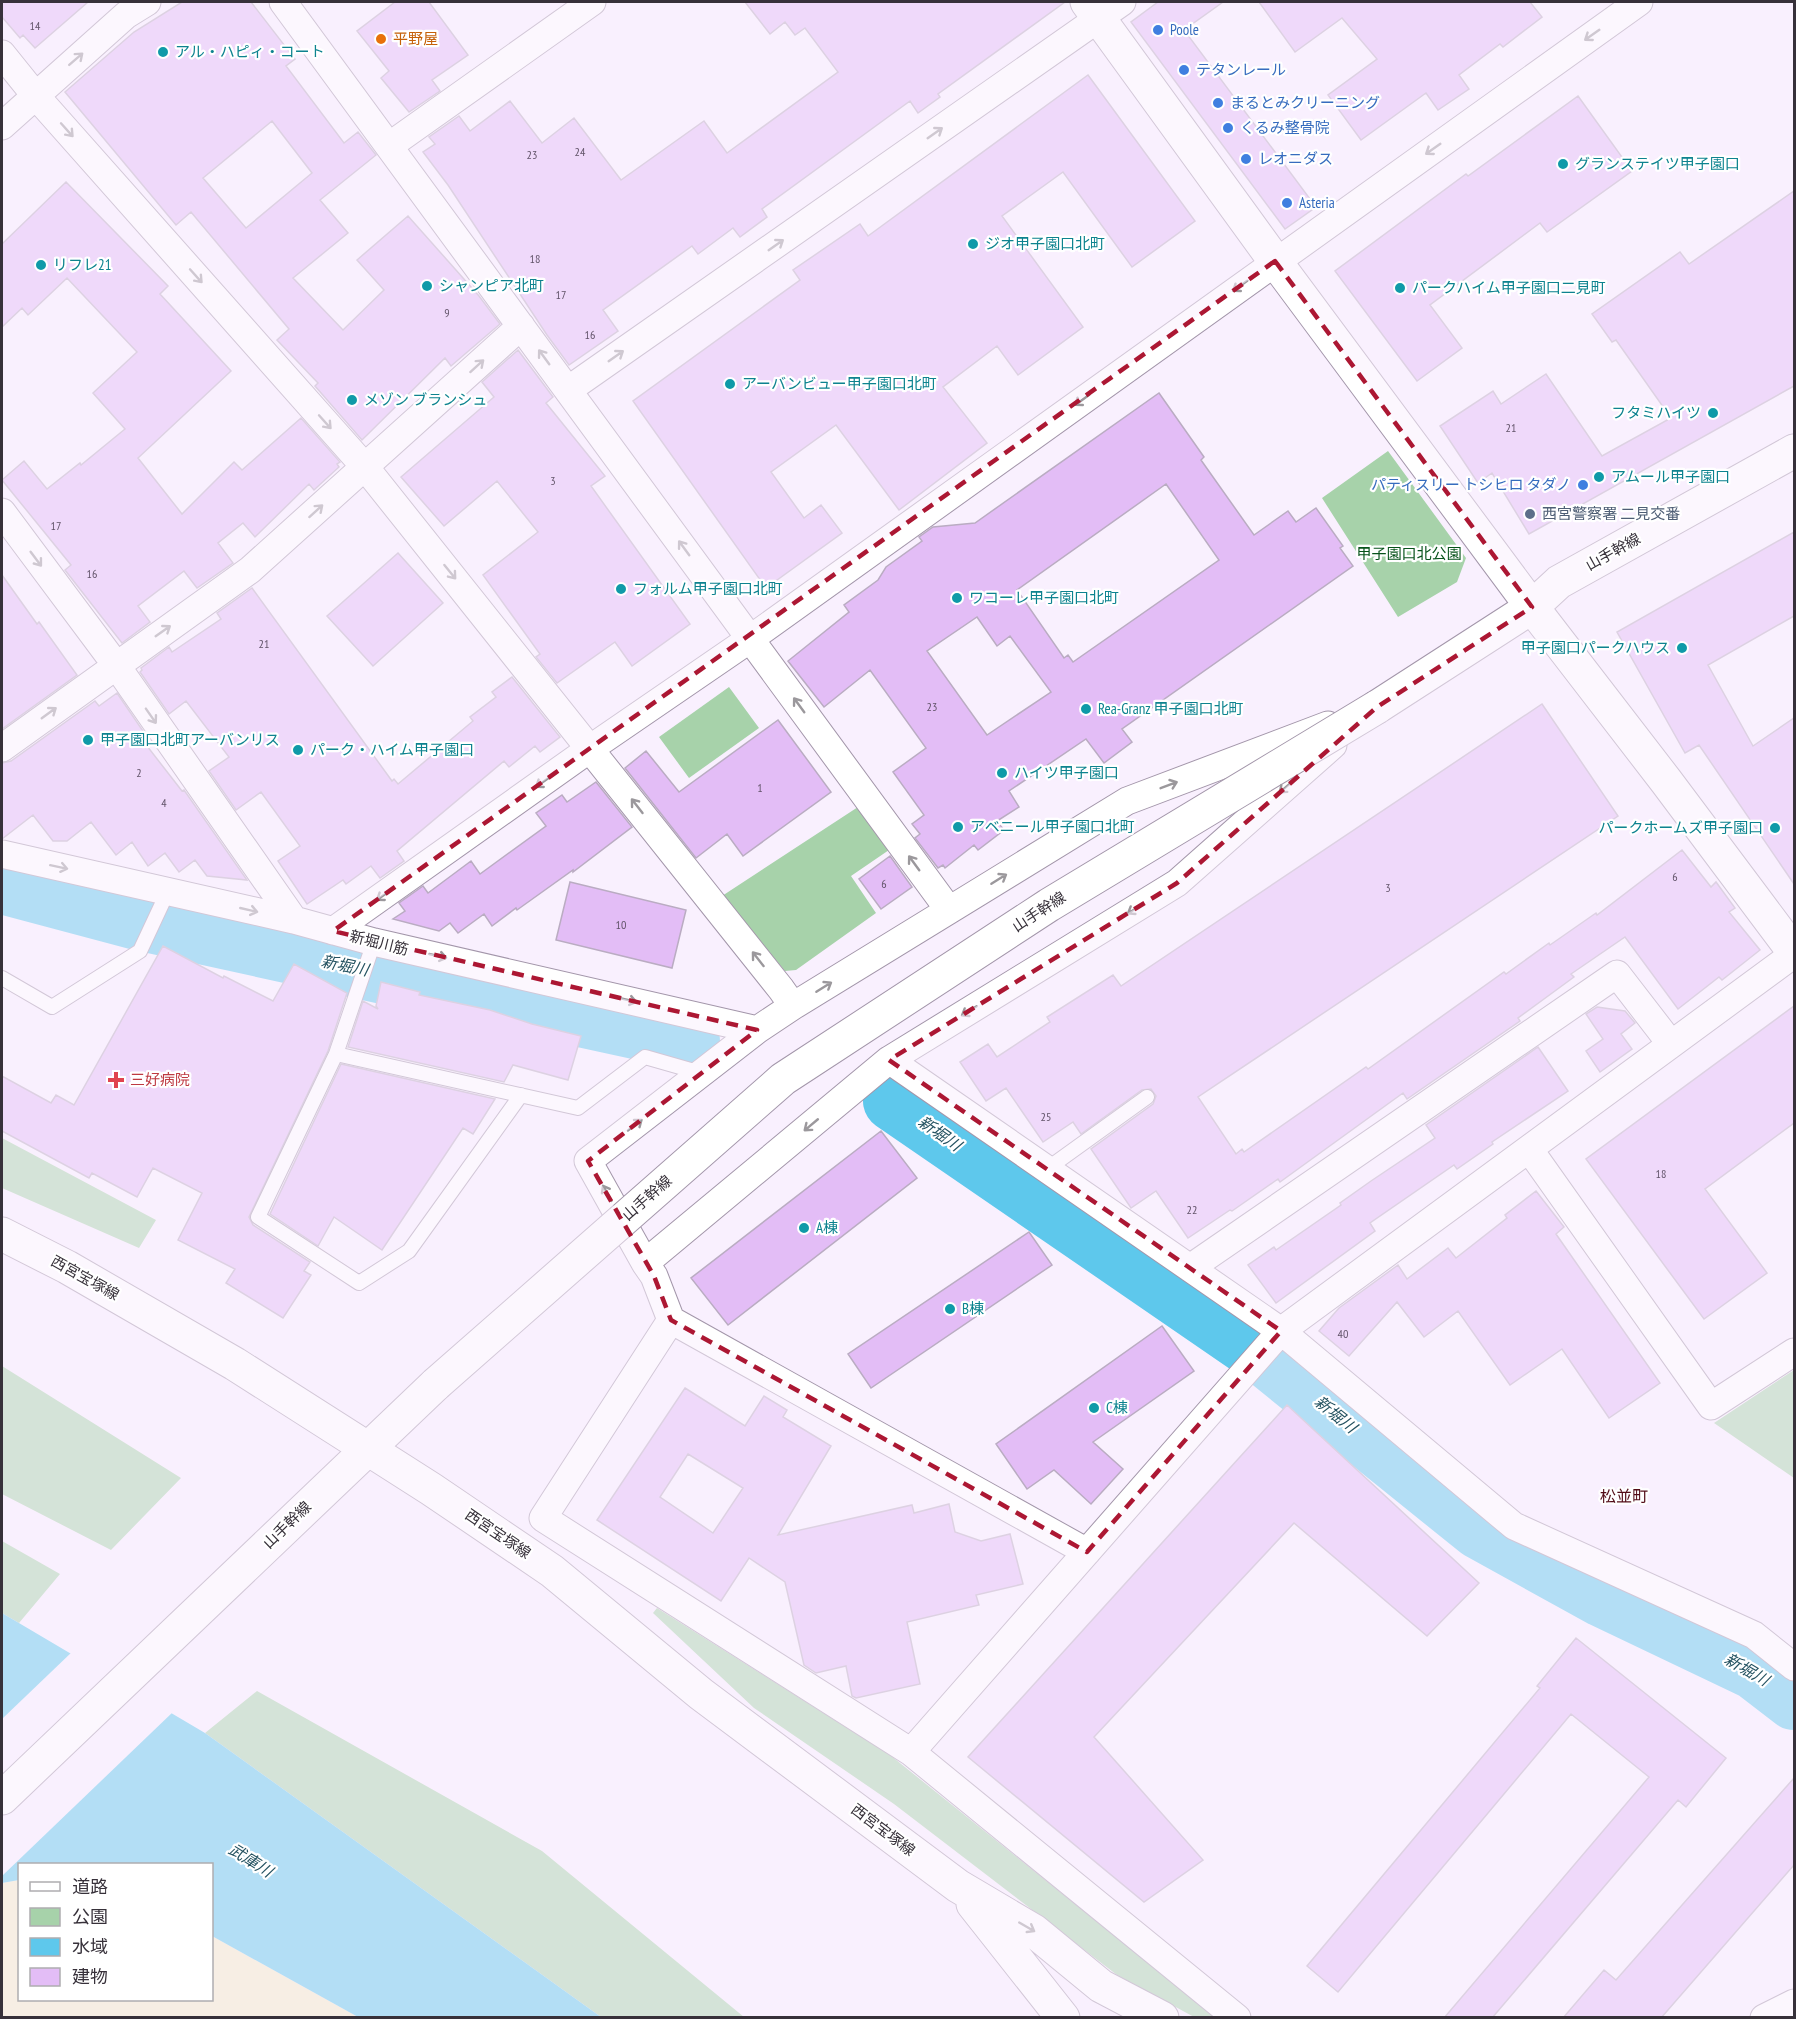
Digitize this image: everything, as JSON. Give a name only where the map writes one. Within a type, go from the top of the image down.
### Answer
[{"type":"street","points":[[2,126],[126,15],[147,2]]},
{"type":"street","points":[[284,2],[949,910]]},
{"type":"street","points":[[389,146],[592,2]]},
{"type":"street","points":[[333,931],[591,748],[750,639],[1639,2]]},
{"type":"street","points":[[568,390],[1103,7],[1275,261],[1532,607],[1794,953],[1277,1335],[911,1752]]},
{"type":"street","points":[[2,54],[35,95],[365,467],[591,748],[793,1006]]},
{"type":"street","points":[[2,748],[250,570],[521,326]]},
{"type":"street","name":"山手幹線","points":[[2,1798],[436,1384],[783,1079],[1048,905],[1377,707],[1532,607],[1559,582],[1794,451]]},
{"type":"street","points":[[2,512],[116,665],[294,920]]},
{"type":"street","points":[[1086,1552],[671,1320],[654,1276],[588,1161],[757,1030],[1127,801],[1377,707]]},
{"type":"street","points":[[645,1263],[889,1060],[1177,883],[1377,707]]},
{"type":"street","name":"新堀川筋","points":[[2,854],[163,901],[294,920],[333,931],[371,949],[757,1030]]},
{"type":"street","points":[[1190,1268],[1617,974],[1671,1044]]},
{"type":"street","points":[[889,1060],[1190,1268],[1514,1526],[1754,1635],[1794,1667]]},
{"type":"street","points":[[1529,1149],[1711,1406],[1794,1352]]},
{"type":"street","name":"西宮宝塚線","points":[[2,1234],[68,1267],[235,1364],[368,1448],[552,1571],[701,1694],[958,1886],[1034,1931],[1101,1986],[1162,2018]]},
{"type":"street","points":[[671,1320],[543,1518],[911,1752],[1237,2018]]},
{"type":"street","name":"西宮宝塚線","points":[[958,1886],[1063,2018]]},
{"type":"street","points":[[1764,2018],[1794,2003]]},
{"type":"lane","points":[[2,978],[52,1007],[140,951],[163,901]]},
{"type":"lane","points":[[371,949],[336,1054],[258,1217],[359,1283],[409,1251],[521,1095]]},
{"type":"lane","points":[[336,1054],[578,1108],[645,1056],[701,1074]]},
{"type":"lane","points":[[1047,1169],[1147,1097]]},
{"type":"highlighted area","points":[[1275,261],[1532,607],[1377,707],[1177,883],[889,1060],[1281,1331],[1087,1552],[671,1320],[654,1276],[588,1161],[757,1030],[333,931]]},
{"type":"green space","name":"甲子園口北公園","points":[[1388,451],[1466,558],[1457,582],[1398,617],[1322,498]]},
{"type":"green space","points":[[729,687],[759,728],[689,778],[659,737]]},
{"type":"green space","points":[[858,807],[889,850],[851,876],[876,913],[796,970],[785,971],[722,896]]},
{"type":"green space","points":[[2,1138],[156,1220],[139,1248],[2,1188]]},
{"type":"green space","points":[[2,1366],[181,1478],[111,1550],[2,1494]]},
{"type":"green space","points":[[1794,1370],[1794,1478],[1714,1423]]},
{"type":"green space","points":[[2,1541],[60,1574],[19,1623],[2,1613]]},
{"type":"green space","points":[[657,1608],[890,1755],[1136,1953],[1221,2017],[1194,2017],[1117,1975],[894,1804],[754,1708],[653,1613]]},
{"type":"green space","points":[[257,1691],[542,1851],[744,2017],[601,2017],[205,1733]]},
{"type":"sand","points":[[18,1880],[18,2001],[213,2001],[213,1937],[358,2017],[2,2017],[2,1883]]},
{"type":"water","name":"武庫川","points":[[2,1613],[205,1733],[601,2017],[358,2017],[213,1937],[213,1863],[18,1863],[18,1880],[2,1883]]},
{"type":"pier","points":[[73,1651],[174,1711],[2,1876],[2,1719]]},
{"type":"building","points":[[2,2],[88,2],[35,48],[23,35],[20,38],[2,17]]},
{"type":"building","points":[[182,2],[251,2],[295,59],[286,66],[344,143],[358,132],[376,155],[320,200],[348,233],[293,278],[343,330],[384,290],[357,260],[408,216],[479,296],[500,324],[451,366],[445,358],[362,440],[315,386],[318,383],[277,340],[289,329],[191,212],[176,225],[65,92],[134,32]],"holes":[[[272,121],[312,173],[246,228],[203,178]]]},
{"type":"building","points":[[395,2],[429,2],[468,55],[432,80],[440,91],[409,112],[381,78],[389,71],[357,31]]},
{"type":"building","points":[[745,2],[1065,2],[938,94],[940,97],[918,113],[910,101],[762,209],[767,217],[740,237],[733,228],[698,254],[692,246],[603,310],[618,331],[569,365],[448,185],[423,152],[435,144],[429,137],[459,116],[470,131],[510,101],[542,143],[574,118],[621,180],[704,121],[727,153],[838,72],[805,28],[795,35],[785,22],[770,34]]},
{"type":"building","points":[[1158,2],[1223,2],[1184,30],[1316,207],[1285,229],[1131,22]]},
{"type":"building","points":[[1259,2],[1530,2],[1542,17],[1503,47],[1500,44],[1459,75],[1469,89],[1438,110],[1426,93],[1361,140],[1328,95],[1377,59],[1342,18],[1295,52]]},
{"type":"building","points":[[1088,75],[1195,221],[1132,267],[1063,172],[1002,216],[1083,327],[1018,375],[997,346],[943,387],[987,443],[899,510],[836,425],[771,472],[804,518],[821,505],[842,533],[766,588],[633,401],[800,280],[793,270],[860,224],[868,236]]},
{"type":"building","points":[[1578,96],[1632,171],[1547,232],[1540,223],[1430,305],[1462,348],[1417,381],[1335,271],[1466,174],[1468,176]]},
{"type":"building","points":[[66,182],[168,286],[160,294],[231,371],[138,458],[182,514],[234,462],[242,470],[301,418],[340,462],[337,464],[339,467],[314,490],[309,484],[255,537],[243,523],[218,543],[233,563],[197,588],[184,571],[138,606],[150,622],[122,643],[65,570],[71,565],[2,480],[24,461],[47,489],[125,429],[93,393],[137,352],[67,278],[28,315],[22,308],[2,327],[2,244]]},
{"type":"building","points":[[1794,191],[1794,386],[1529,534],[1492,473],[1478,483],[1440,426],[1493,391],[1501,404],[1546,374],[1602,456],[1671,418],[1616,340],[1612,342],[1592,314],[1680,252],[1689,264]]},
{"type":"building","points":[[518,350],[553,397],[546,403],[605,476],[591,486],[690,624],[632,666],[615,642],[557,683],[536,657],[540,654],[483,575],[538,532],[497,481],[444,526],[401,477],[494,397],[482,382]]},
{"type":"building","points":[[1159,393],[1204,457],[1201,460],[1254,535],[1288,511],[1296,522],[1316,508],[1343,546],[1340,548],[1353,566],[1122,729],[1132,742],[1104,763],[1086,739],[1009,791],[1019,807],[997,821],[1004,830],[978,850],[974,845],[945,868],[943,865],[938,868],[915,838],[920,834],[912,824],[924,815],[893,772],[926,748],[870,670],[824,707],[788,661],[849,612],[844,605],[878,580],[886,567],[922,541],[919,537],[933,527],[975,523]],"holes":[[[1166,484],[1219,560],[1073,662],[1068,655],[1064,658],[1017,590]],[[977,617],[997,646],[1010,636],[1051,692],[987,735],[927,651]]]},
{"type":"building","name":"甲子園口パークハウス","points":[[1794,532],[1794,616],[1708,665],[1753,746],[1794,718],[1794,884],[1699,745],[1685,753],[1617,632]]},
{"type":"building","points":[[398,553],[443,603],[373,666],[327,616]]},
{"type":"building","points":[[2,575],[77,675],[2,729]]},
{"type":"building","points":[[252,588],[392,781],[394,779],[398,784],[473,721],[470,717],[496,697],[492,692],[512,677],[560,737],[540,752],[535,746],[509,767],[504,761],[397,851],[404,861],[380,878],[371,866],[346,884],[343,880],[307,904],[278,861],[300,846],[261,792],[236,810],[209,771],[229,757],[186,701],[169,714],[140,672],[141,668],[169,647],[172,652],[221,619],[217,613]]},
{"type":"building","points":[[117,693],[145,734],[140,737],[182,791],[184,790],[247,880],[207,876],[195,860],[179,872],[165,853],[148,866],[132,842],[116,855],[91,822],[67,841],[53,841],[33,815],[2,839],[2,763],[11,761],[95,701],[99,706]]},
{"type":"building","points":[[1542,704],[1618,816],[1198,1097],[1236,1154],[1242,1149],[1244,1152],[1366,1067],[1368,1069],[1504,972],[1506,974],[1549,943],[1550,945],[1596,913],[1597,915],[1682,850],[1711,887],[1716,882],[1735,908],[1729,912],[1760,950],[1722,980],[1719,977],[1678,1009],[1625,937],[1571,974],[1574,977],[1518,1018],[1520,1021],[1407,1099],[1403,1093],[1280,1182],[1278,1179],[1188,1238],[1156,1191],[1131,1208],[1091,1149],[1153,1104],[1156,1096],[1151,1089],[1142,1090],[1081,1134],[1073,1122],[1043,1142],[1006,1088],[986,1101],[960,1062],[988,1044],[997,1057],[1050,1022],[1047,1017],[1113,975],[1121,986]]},
{"type":"building","points":[[778,720],[831,792],[743,856],[727,834],[696,858],[625,768],[646,751],[679,792]]},
{"type":"building","points":[[596,782],[632,827],[573,872],[573,870],[517,910],[516,908],[492,926],[484,914],[458,933],[450,923],[439,931],[393,919],[405,911],[399,903],[423,886],[428,893],[471,861],[480,874],[546,826],[536,813],[562,795],[567,802]]},
{"type":"building","points":[[890,856],[912,887],[881,909],[859,879]]},
{"type":"building","points":[[570,882],[686,910],[672,968],[556,940]]},
{"type":"building","points":[[163,946],[273,1001],[294,964],[347,993],[328,1051],[249,1217],[253,1225],[310,1262],[304,1271],[311,1275],[283,1318],[226,1283],[235,1269],[178,1240],[202,1193],[153,1168],[137,1197],[92,1173],[89,1178],[2,1131],[2,1076],[51,1103],[56,1095],[74,1105]]},
{"type":"building","points":[[381,982],[420,992],[419,995],[490,1010],[532,1024],[581,1036],[568,1080],[513,1065],[504,1082],[348,1047],[363,1001],[378,1009],[376,1006]]},
{"type":"building","points":[[1794,1006],[1794,1123],[1705,1189],[1767,1273],[1704,1319],[1586,1159]]},
{"type":"building","points":[[1597,1007],[1625,1011],[1635,1023],[1621,1034],[1632,1049],[1600,1072],[1586,1051],[1603,1039],[1586,1014]]},
{"type":"building","points":[[1538,1047],[1568,1091],[1492,1142],[1493,1144],[1457,1169],[1454,1165],[1370,1223],[1375,1231],[1276,1303],[1248,1265],[1274,1247],[1276,1250],[1435,1138],[1426,1125]]},
{"type":"building","points":[[341,1064],[495,1099],[473,1134],[463,1128],[382,1250],[334,1217],[318,1246],[270,1214]]},
{"type":"building","name":"A棟","points":[[881,1131],[917,1178],[728,1325],[691,1278]]},
{"type":"building","points":[[1536,1191],[1564,1227],[1556,1234],[1660,1383],[1609,1418],[1562,1349],[1510,1385],[1458,1311],[1424,1337],[1397,1302],[1349,1356],[1319,1331],[1339,1308],[1398,1265],[1407,1279],[1448,1248],[1456,1258],[1507,1218],[1505,1215]]},
{"type":"building","name":"B棟","points":[[1029,1232],[1052,1265],[871,1388],[848,1354]]},
{"type":"building","name":"C棟","points":[[1162,1326],[1194,1371],[1093,1442],[1123,1469],[1091,1504],[1054,1470],[1027,1489],[996,1444]]},
{"type":"building","points":[[685,1388],[745,1426],[764,1396],[787,1410],[783,1417],[831,1446],[778,1535],[912,1505],[914,1513],[949,1504],[955,1532],[981,1541],[1010,1534],[1023,1584],[976,1595],[979,1605],[907,1622],[920,1684],[856,1698],[852,1696],[846,1666],[816,1673],[804,1665],[785,1582],[749,1558],[721,1601],[597,1520]],"holes":[[[688,1454],[743,1488],[713,1533],[660,1497]]]},
{"type":"building","points":[[1287,1405],[1479,1583],[1427,1636],[1294,1523],[1094,1737],[1203,1860],[1144,1902],[968,1757]]},
{"type":"building","points":[[1576,1638],[1726,1758],[1686,1807],[1678,1800],[1492,2018],[1444,2018],[1649,1777],[1571,1714],[1338,1992],[1307,1966],[1540,1688],[1537,1686]]},
{"type":"building","points":[[1794,1778],[1794,1865],[1661,2018],[1563,2018],[1604,1970],[1616,1980]]},
{"type":"waterway","name":"新堀川","points":[[2,884],[141,921],[690,1041]]},
{"type":"waterway","name":"新堀川","points":[[893,1101],[1267,1358],[1479,1529],[1602,1597],[1755,1670],[1794,1700]]},
{"type":"place","name":"Poole","points":[[1158,30]]},
{"type":"place","name":"平野屋","points":[[381,39]]},
{"type":"place","name":"アル・ハピィ・コート","points":[[163,52]]},
{"type":"place","name":"テタンレール","points":[[1184,70]]},
{"type":"place","name":"まるとみクリーニング","points":[[1218,103]]},
{"type":"place","name":"くるみ整骨院","points":[[1228,128]]},
{"type":"place","name":"レオニダス","points":[[1246,159]]},
{"type":"place","name":"グランステイツ甲子園口","points":[[1563,164]]},
{"type":"place","name":"Asteria","points":[[1287,203]]},
{"type":"place","name":"ジオ甲子園口北町","points":[[973,244]]},
{"type":"place","name":"リフレ21","points":[[41,265]]},
{"type":"place","name":"シャンピア北町","points":[[427,286]]},
{"type":"place","name":"パークハイム甲子園口二見町","points":[[1400,288]]},
{"type":"place","name":"アーバンビュー甲子園口北町","points":[[730,384]]},
{"type":"place","name":"メゾン ブランシュ","points":[[352,400]]},
{"type":"place","name":"フタミハイツ","points":[[1713,413]]},
{"type":"place","name":"アムール甲子園口","points":[[1599,477]]},
{"type":"place","name":"パティスリー トシヒロ タダノ","points":[[1583,485]]},
{"type":"place","name":"西宮警察署 二見交番","points":[[1530,514]]},
{"type":"place","name":"フォルム甲子園口北町","points":[[621,589]]},
{"type":"place","name":"ワコーレ甲子園口北町","points":[[957,598]]},
{"type":"place","name":"甲子園口パークハウス","points":[[1682,648]]},
{"type":"place","name":"Rea-Granz 甲子園口北町","points":[[1086,709]]},
{"type":"place","name":"甲子園口北町アーバンリス","points":[[88,740]]},
{"type":"place","name":"パーク・ハイム甲子園口","points":[[298,750]]},
{"type":"place","name":"ハイツ甲子園口","points":[[1002,773]]},
{"type":"place","name":"アベニール甲子園口北町","points":[[958,827]]},
{"type":"place","name":"パークホームズ甲子園口","points":[[1775,828]]},
{"type":"place","name":"三好病院","points":[[116,1080]]},
{"type":"place","name":"A棟","points":[[804,1228]]},
{"type":"place","name":"B棟","points":[[950,1309]]},
{"type":"place","name":"C棟","points":[[1094,1408]]},
{"type":"district","name":"松並町","points":[[1624,1496]]}]
